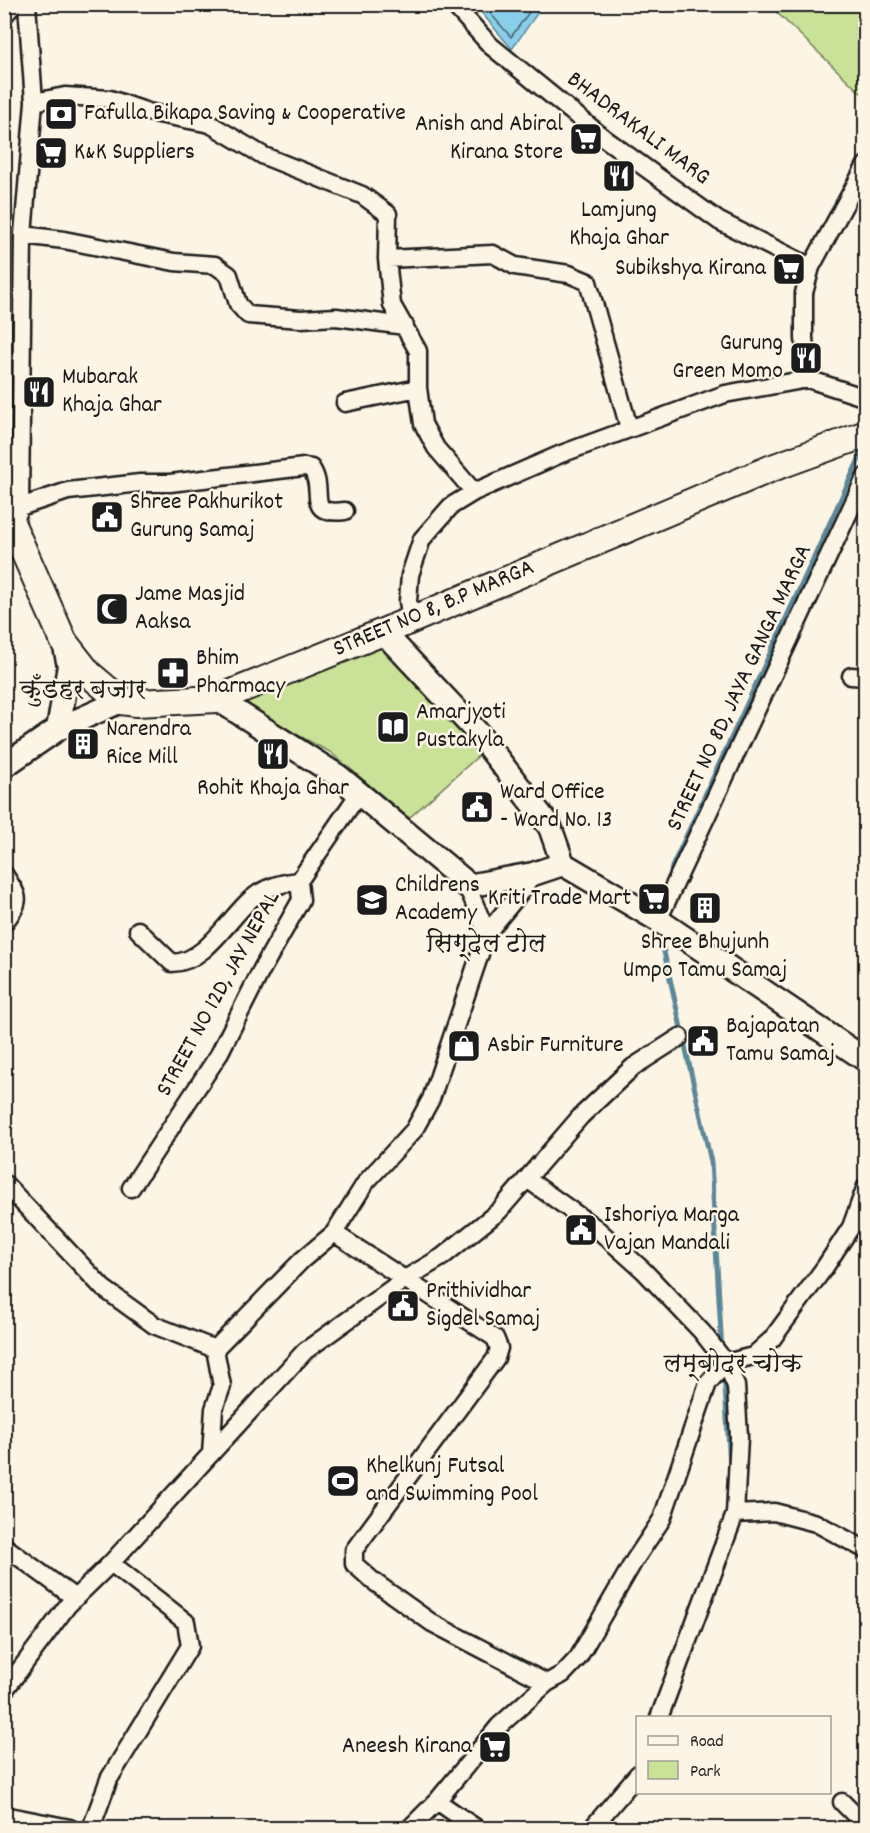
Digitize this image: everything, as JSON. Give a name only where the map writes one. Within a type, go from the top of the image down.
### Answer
[{"type":"main road","name":"STREET NO 8, B.P MARGA","points":[[121,700],[137,703],[218,699],[762,472],[866,434]]},
{"type":"main road","points":[[12,516],[64,642],[89,674],[121,700]]},
{"type":"street","points":[[4,11],[10,4]]},
{"type":"street","points":[[27,4],[34,102],[23,235],[12,516],[68,491],[140,483],[170,483],[304,467],[310,468],[315,475],[319,505],[322,510],[328,513],[345,511]]},
{"type":"street","name":"BHADRAKALI MARG","points":[[453,4],[492,46],[604,138],[719,221],[811,267]]},
{"type":"street","points":[[34,102],[65,96],[110,99],[148,111],[210,124],[264,156],[362,195],[388,214],[387,259],[392,305],[418,351],[418,388],[423,424],[436,448],[474,492]]},
{"type":"street","points":[[808,379],[804,338],[804,293],[811,267],[866,165]]},
{"type":"street","points":[[23,235],[64,240],[174,262],[215,265],[229,275],[238,303],[248,315],[301,319],[336,317],[405,326]]},
{"type":"street","points":[[387,259],[493,254],[515,266],[569,273],[588,282],[629,428]]},
{"type":"street","points":[[411,620],[408,601],[410,575],[422,539],[451,506],[474,492],[561,454],[725,393],[808,379],[866,398]]},
{"type":"street","points":[[345,403],[418,388]]},
{"type":"street","name":"STREET NO 8D, JAYA GANGA MARGA","points":[[658,920],[866,476]]},
{"type":"street","points":[[383,632],[477,732],[550,827],[563,864],[658,920],[866,1060]]},
{"type":"street","points":[[58,729],[69,666],[64,642]]},
{"type":"street","points":[[218,699],[269,733],[311,757],[360,792],[462,879],[468,886],[486,933]]},
{"type":"street","name":"STREET NO 8, B.P MARGA","points":[[4,766],[58,729],[121,700]]},
{"type":"street","name":"STREET NO 12D, JAY NEPAL","points":[[131,1188],[218,1056],[262,969],[301,900],[299,881],[360,792]]},
{"type":"street","points":[[468,886],[533,874],[563,864]]},
{"type":"street","points":[[4,874],[17,894],[17,906],[4,923]]},
{"type":"street","points":[[215,1349],[302,1260],[334,1233],[366,1182],[414,1130],[431,1099],[486,933],[533,874]]},
{"type":"street","points":[[138,930],[172,963],[182,963],[197,956],[252,898],[278,883],[299,881]]},
{"type":"street","points":[[4,1691],[68,1605],[111,1563],[305,1351],[405,1279],[442,1257],[499,1211],[581,1116],[633,1067],[680,1037]]},
{"type":"street","points":[[526,1179],[596,1228],[620,1250],[702,1332],[726,1363],[736,1386],[739,1437],[735,1514],[660,1716]]},
{"type":"street","points":[[4,1183],[104,1288],[154,1325],[215,1349]]},
{"type":"street","points":[[410,1828],[437,1801],[499,1725],[547,1683],[563,1674],[578,1658],[634,1561],[662,1519],[708,1383],[726,1363],[753,1356],[772,1338],[825,1267],[851,1227],[866,1186]]},
{"type":"street","points":[[334,1233],[495,1338],[499,1348],[496,1358],[354,1550],[354,1564],[373,1581],[432,1623],[547,1683]]},
{"type":"street","points":[[211,1454],[214,1409],[222,1386],[215,1349]]},
{"type":"street","points":[[735,1514],[774,1512],[816,1523],[866,1550]]},
{"type":"street","points":[[4,1546],[75,1598]]},
{"type":"street","points":[[91,1828],[109,1779],[190,1646],[186,1622],[111,1563]]},
{"type":"street","points":[[592,1828],[636,1776]]},
{"type":"street","points":[[437,1801],[476,1828]]},
{"type":"street","points":[[842,1802],[865,1828]]},
{"type":"street","points":[[4,1815],[70,1828]]},
{"type":"green space","points":[[769,5],[865,5],[865,97]]},
{"type":"green space","points":[[381,643],[485,750],[409,818],[330,752],[246,707],[246,701]]},
{"type":"water","points":[[475,5],[543,5],[512,49]]},
{"type":"waterway","points":[[670,878],[672,867],[866,444]]},
{"type":"waterway","points":[[661,929],[660,934],[711,1162],[722,1351]]},
{"type":"waterway","points":[[724,1372],[730,1465]]},
{"type":"place","name":"Fafulla Bikapa Saving & Cooperative","points":[[61,114]]},
{"type":"place","name":"Anish and Abiral Kirana Store","points":[[586,139]]},
{"type":"place","name":"K&K Suppliers","points":[[51,153]]},
{"type":"place","name":"Lamjung Khaja Ghar","points":[[619,176]]},
{"type":"place","name":"Subikshya Kirana","points":[[789,269]]},
{"type":"place","name":"Gurung Green Momo","points":[[806,358]]},
{"type":"place","name":"Mubarak Khaja Ghar","points":[[39,392]]},
{"type":"place","name":"Shree Pakhurikot Gurung Samaj","points":[[107,517]]},
{"type":"place","name":"Jame Masjid Aaksa","points":[[112,609]]},
{"type":"place","name":"Bhim Pharmacy","points":[[173,673]]},
{"type":"place","name":"Amarjyoti Pustakyla","points":[[393,727]]},
{"type":"place","name":"Narendra Rice Mill","points":[[83,744]]},
{"type":"place","name":"Rohit Khaja Ghar","points":[[273,754]]},
{"type":"place","name":"Ward Office - Ward No. 13","points":[[477,807]]},
{"type":"place","name":"Kriti Trade Mart","points":[[654,899]]},
{"type":"place","name":"Childrens Academy","points":[[372,900]]},
{"type":"place","name":"Shree Bhujunh Umpo Tamu Samaj","points":[[705,908]]},
{"type":"place","name":"Bajapatan Tamu Samaj","points":[[703,1041]]},
{"type":"place","name":"Asbir Furniture","points":[[464,1046]]},
{"type":"place","name":"Ishoriya Marga Vajan Mandali","points":[[581,1230]]},
{"type":"place","name":"Prithividhar Sigdel Samaj","points":[[403,1306]]},
{"type":"place","name":"Khelkunj Futsal and Swimming Pool","points":[[343,1481]]},
{"type":"place","name":"Aneesh Kirana","points":[[495,1747]]},
{"type":"district","name":"कुँडहर बजार","points":[[83,691]]},
{"type":"district","name":"सिग्देल टोल","points":[[486,945]]},
{"type":"district","name":"लम्बोदर चोक","points":[[733,1365]]}]
